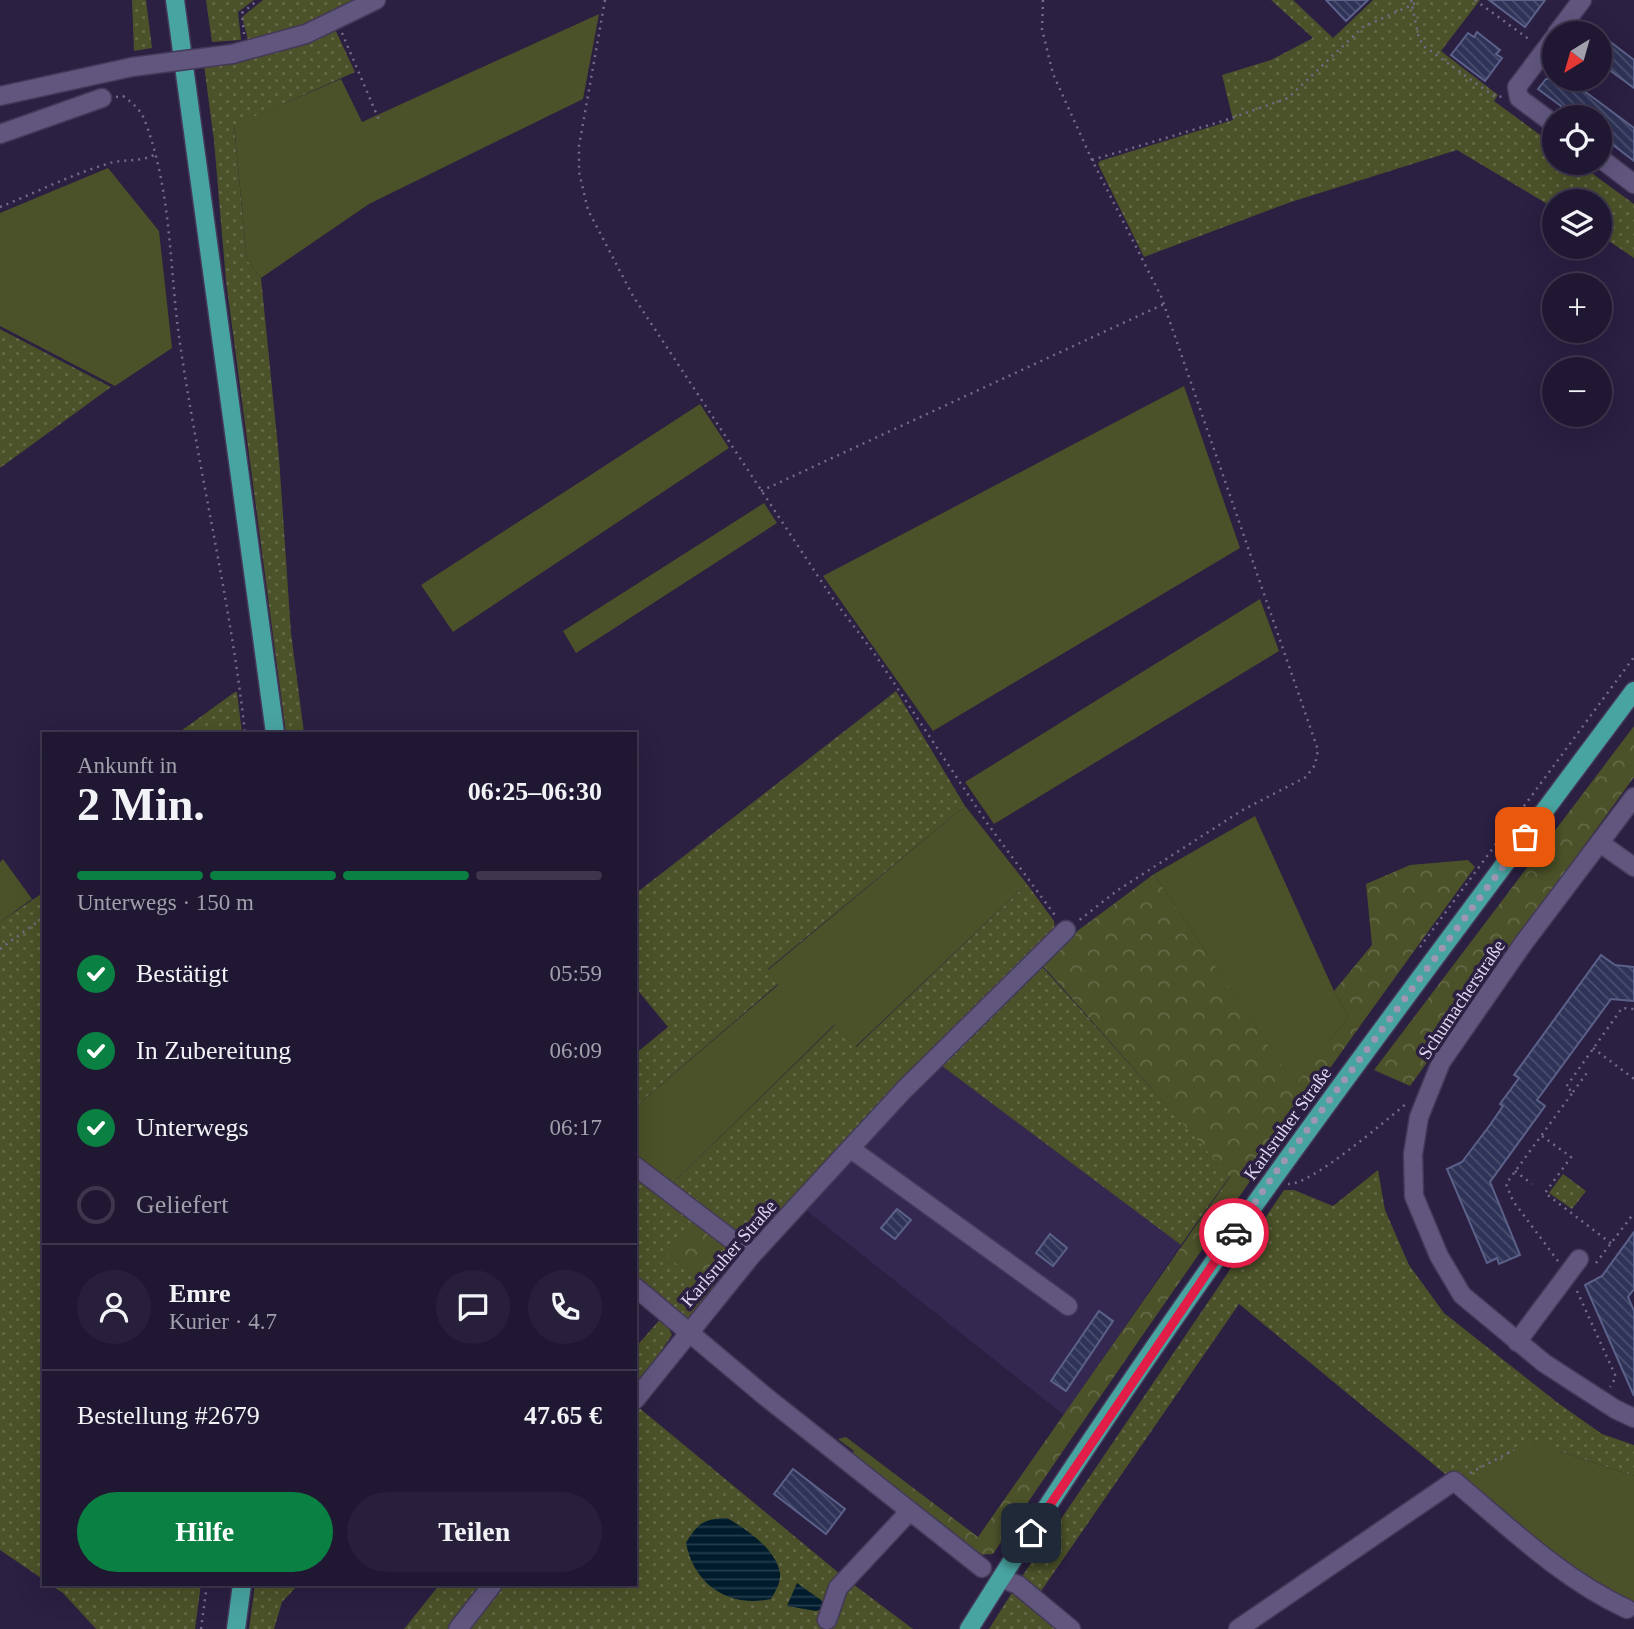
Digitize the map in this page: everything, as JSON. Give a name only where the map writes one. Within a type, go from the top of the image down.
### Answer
[{"type":"main road","points":[[175,0],[275,732]]},
{"type":"main road","name":"Karlsruher Straße","points":[[970,1629],[1143,1364],[1273,1176],[1634,691]]},
{"type":"main road","points":[[236,1629],[242,1586]]},
{"type":"street","points":[[0,96],[132,67],[240,52],[306,34],[376,0]]},
{"type":"street","points":[[1566,21],[1581,0]]},
{"type":"street","points":[[1542,53],[1517,87],[1519,98],[1542,115]]},
{"type":"street","points":[[0,134],[102,98]]},
{"type":"street","points":[[1612,167],[1634,184]]},
{"type":"street","name":"Schumacherstraße","points":[[1634,797],[1522,944],[1441,1062],[1419,1116],[1413,1154],[1414,1196],[1439,1256],[1462,1295],[1544,1363],[1615,1409],[1634,1418]]},
{"type":"street","points":[[1614,824],[1634,818]]},
{"type":"street","points":[[1600,843],[1634,867]]},
{"type":"street","name":"Karlsruher Straße","points":[[637,1397],[752,1255],[904,1090],[1066,930]]},
{"type":"street","points":[[851,1149],[1068,1306]]},
{"type":"street","points":[[637,1168],[752,1255]]},
{"type":"street","points":[[1517,1342],[1588,1262]]},
{"type":"street","points":[[637,1289],[982,1568]]},
{"type":"street","points":[[1238,1629],[1454,1481],[1568,1576],[1599,1596],[1627,1609]]},
{"type":"street","points":[[827,1620],[838,1588],[862,1559],[910,1511]]},
{"type":"street","points":[[1001,1578],[1018,1585],[1071,1629]]},
{"type":"street","points":[[458,1629],[491,1586]]},
{"type":"path","points":[[240,52],[242,13],[258,0]]},
{"type":"path","points":[[605,0],[579,146],[579,172],[588,210],[633,296],[761,491],[831,596],[874,653],[987,823],[1066,930],[1118,890],[1241,811],[1306,777],[1315,765],[1318,750],[1164,304],[1092,160],[1053,74],[1042,29],[1043,0]]},
{"type":"path","points":[[1411,0],[1419,39],[1425,47],[1494,96],[1519,98]]},
{"type":"path","points":[[1092,160],[1226,120],[1288,98],[1363,27],[1419,0]]},
{"type":"path","points":[[1475,0],[1542,35]]},
{"type":"path","points":[[337,20],[379,120]]},
{"type":"path","points":[[102,98],[123,96],[136,106],[145,121],[155,155],[170,230],[180,348],[237,658],[246,732]]},
{"type":"path","points":[[0,207],[101,165],[142,161],[155,155]]},
{"type":"path","points":[[761,491],[1164,304]]},
{"type":"path","points":[[0,949],[42,918]]},
{"type":"path","points":[[1573,1092],[1566,1087],[1622,1007],[1634,1009]]},
{"type":"path","points":[[1593,1048],[1634,1078]]},
{"type":"path","points":[[1589,1070],[1506,1184],[1513,1201],[1574,1279],[1616,1377],[1610,1386]]},
{"type":"path","points":[[1273,1176],[1285,1184],[1300,1183],[1343,1154],[1408,1103],[1423,1107]]},
{"type":"path","points":[[1542,1136],[1571,1157],[1545,1193],[1612,1244]]},
{"type":"path","points":[[1515,1171],[1532,1184]]},
{"type":"path","points":[[1588,1262],[1612,1244],[1634,1213]]},
{"type":"path","points":[[1454,1481],[1514,1450]]},
{"type":"path","points":[[201,1629],[207,1586]]},
{"type":"shaded area","points":[[938,1063],[1181,1245],[1064,1415],[802,1207]]},
{"type":"green space","points":[[132,0],[146,0],[152,48],[134,51]]},
{"type":"green space","points":[[206,0],[254,0],[238,12],[241,40],[212,42]]},
{"type":"green space","points":[[263,0],[366,0],[305,30],[249,44],[242,17]]},
{"type":"green space","points":[[1271,0],[1293,0],[1333,38],[1373,0],[1480,0],[1441,51],[1498,95],[1494,101],[1542,136],[1542,175],[1594,175],[1634,204],[1634,258],[1612,243],[1612,189],[1542,189],[1542,201],[1457,150],[1291,202],[1144,257],[1098,164],[1100,161],[1233,120],[1222,75],[1271,60],[1313,38]]},
{"type":"green space","points":[[599,14],[583,99],[369,204],[261,278],[247,260],[234,125],[341,79],[362,122]]},
{"type":"green space","points":[[334,27],[355,72],[234,126],[247,260],[261,278],[279,457],[291,633],[304,732],[286,732],[226,281],[214,141],[204,65]]},
{"type":"green space","points":[[108,168],[159,231],[172,348],[115,386],[0,326],[0,213]]},
{"type":"green space","points":[[0,329],[111,387],[0,468]]},
{"type":"green space","points":[[1184,386],[1240,548],[933,731],[823,576]]},
{"type":"green space","points":[[700,404],[729,448],[453,632],[421,585]]},
{"type":"green space","points":[[764,503],[777,523],[576,653],[563,631]]},
{"type":"green space","points":[[1260,599],[1279,651],[994,824],[965,782]]},
{"type":"green space","points":[[896,691],[965,806],[768,969],[778,984],[637,1105],[637,1052],[668,1027],[637,989],[637,892]]},
{"type":"green space","points":[[235,692],[237,692],[242,732],[179,732]]},
{"type":"green space","points":[[1634,726],[1634,777],[1410,1086],[1374,1070]]},
{"type":"green space","points":[[965,806],[1027,884],[855,1047],[834,1025],[669,1187],[637,1160],[637,1105],[778,985],[768,970]]},
{"type":"green space","points":[[1255,816],[1348,1017],[1295,1085],[1154,874]]},
{"type":"green space","points":[[3,859],[32,899],[0,922],[0,862]]},
{"type":"green space","points":[[1468,860],[1475,867],[1231,1208],[993,1554],[974,1555],[849,1458],[854,1451],[838,1439],[846,1437],[978,1537],[1230,1177],[1043,966],[1072,935],[1154,874],[1295,1084],[1348,1017],[1334,991],[1372,945],[1366,884],[1410,865]]},
{"type":"green space","points":[[1027,884],[1054,921],[1055,929],[754,1243],[744,1242],[669,1187],[835,1025],[856,1047]]},
{"type":"green space","points":[[42,893],[42,1579],[0,1550],[0,922]]},
{"type":"green space","points":[[1039,963],[1230,1176],[1181,1245],[938,1063]]},
{"type":"green space","points":[[1378,1170],[1385,1210],[1409,1265],[1444,1313],[1558,1403],[1602,1434],[1634,1445],[1634,1476],[1559,1451],[1463,1481],[1451,1471],[1445,1474],[1239,1304],[1037,1597],[1021,1578],[1284,1190],[1294,1190],[1333,1206]]},
{"type":"green space","points":[[1563,1174],[1586,1191],[1572,1209],[1549,1193]]},
{"type":"green space","points":[[637,1175],[700,1220],[714,1293],[696,1316],[683,1320],[637,1286]]},
{"type":"green space","points":[[700,1220],[735,1248],[737,1267],[714,1293],[667,1257]]},
{"type":"green space","points":[[663,1316],[672,1335],[637,1386],[637,1346]]},
{"type":"green space","points":[[637,1406],[845,1578],[913,1629],[465,1629],[498,1586],[637,1586]]},
{"type":"green space","points":[[1543,1437],[1559,1451],[1634,1476],[1634,1605],[1562,1565],[1463,1481]]},
{"type":"green space","points":[[52,1586],[201,1586],[195,1629],[96,1629],[63,1593]]},
{"type":"green space","points":[[255,1586],[297,1586],[282,1602],[274,1629],[249,1629]]},
{"type":"green space","points":[[438,1586],[483,1586],[451,1629],[404,1629]]},
{"type":"green space","points":[[1013,1591],[1061,1629],[989,1629]]},
{"type":"water","points":[[727,1518],[759,1541],[773,1556],[780,1580],[771,1599],[741,1600],[728,1596],[705,1582],[697,1571],[686,1543],[702,1523]]},
{"type":"water","points":[[797,1583],[821,1600],[824,1605],[822,1609],[816,1611],[787,1606]]},
{"type":"building","points":[[1326,0],[1368,0],[1346,21]]},
{"type":"building","points":[[1489,0],[1545,0],[1525,27]]},
{"type":"building","points":[[1477,32],[1500,50],[1496,54],[1502,58],[1485,81],[1451,55],[1468,33],[1474,37]]},
{"type":"building","points":[[1612,43],[1634,60],[1634,88],[1612,72]]},
{"type":"building","points":[[1542,84],[1542,91],[1584,91],[1603,105],[1560,105],[1538,89]]},
{"type":"building","points":[[1612,112],[1634,128],[1634,161],[1612,144]]},
{"type":"building","points":[[1601,955],[1615,965],[1634,967],[1634,1001],[1611,999],[1537,1100],[1545,1106],[1490,1182],[1520,1255],[1499,1264],[1497,1258],[1487,1263],[1447,1169],[1462,1162],[1490,1125],[1503,1106],[1500,1104],[1519,1078],[1514,1075]]},
{"type":"building","points":[[897,1209],[911,1220],[895,1239],[881,1228]]},
{"type":"building","points":[[1634,1232],[1634,1289],[1628,1297],[1634,1311],[1634,1396],[1585,1285],[1602,1276]]},
{"type":"building","points":[[1050,1234],[1067,1248],[1053,1266],[1036,1253]]},
{"type":"building","points":[[1099,1311],[1113,1321],[1066,1391],[1051,1381]]},
{"type":"building","points":[[793,1469],[845,1509],[826,1534],[774,1494]]},
{"type":"way so far","points":[[1234,1233],[1273,1176],[1525,837]]},
{"type":"route","points":[[1031,1533],[1234,1233]]}]
